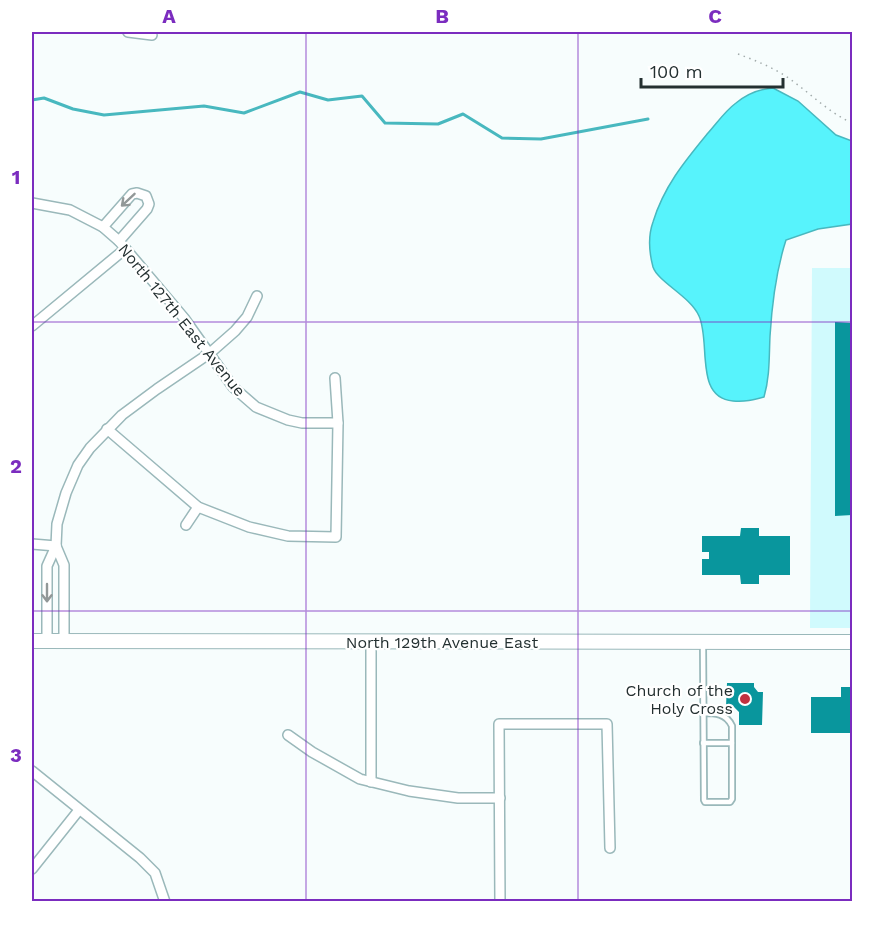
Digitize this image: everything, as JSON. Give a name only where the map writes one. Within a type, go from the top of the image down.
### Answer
[{"type":"main road","name":"North 129th Avenue East","points":[[32,641],[852,642]]},
{"type":"street","points":[[128,32],[152,35]]},
{"type":"street","points":[[32,326],[122,245],[147,209],[149,204],[146,196],[132,194],[103,227]]},
{"type":"street","name":"North 127th East Avenue","points":[[32,203],[70,210],[103,227],[122,245],[184,318],[233,387],[245,399],[266,413],[288,420],[302,423],[338,423]]},
{"type":"street","points":[[47,641],[47,566],[56,546],[60,514],[66,493],[78,465],[107,429],[157,389],[210,353],[235,331],[247,317],[257,296]]},
{"type":"street","points":[[107,429],[198,507],[249,527],[278,534],[336,537],[338,423],[335,378]]},
{"type":"street","points":[[186,525],[198,507]]},
{"type":"street","points":[[32,544],[56,546]]},
{"type":"street","points":[[56,546],[64,565],[64,641]]},
{"type":"street","points":[[371,642],[371,782]]},
{"type":"street","points":[[500,902],[499,724],[607,724],[610,848]]},
{"type":"street","points":[[288,735],[345,772],[360,779],[409,791],[458,798],[500,798]]},
{"type":"street","points":[[32,771],[140,858],[155,873],[165,902]]},
{"type":"street","points":[[32,869],[79,810]]},
{"type":"lane","points":[[703,642],[703,713],[703,743],[704,800],[705,802],[730,802],[732,799],[732,726],[729,719],[716,713],[703,713]]},
{"type":"lane","points":[[703,743],[732,743]]},
{"type":"path","points":[[738,54],[778,72],[838,116],[852,123]]},
{"type":"shaded area","points":[[812,268],[852,268],[852,628],[810,628]]},
{"type":"water","points":[[773,88],[798,101],[836,135],[852,141],[852,224],[818,229],[786,240],[773,299],[768,374],[764,397],[733,401],[721,398],[713,390],[708,380],[699,316],[689,302],[656,273],[651,256],[650,233],[669,185],[721,117],[744,97]]},
{"type":"building","points":[[835,322],[852,323],[852,515],[835,516]]},
{"type":"building","points":[[741,528],[759,528],[759,536],[790,536],[790,575],[759,575],[759,584],[741,584],[740,575],[702,575],[702,559],[709,559],[709,552],[702,552],[702,536],[740,536]]},
{"type":"building","name":"Church of the Holy Cross","points":[[727,683],[754,683],[758,692],[763,692],[762,725],[739,725],[739,712],[734,707],[726,707]]},
{"type":"building","points":[[841,687],[852,687],[852,733],[811,733],[811,697],[841,697]]},
{"type":"waterway","points":[[32,100],[44,98],[73,109],[104,115],[204,106],[244,113],[300,92],[328,100],[362,96],[385,123],[438,124],[463,114],[502,138],[541,139],[648,119]]},
{"type":"place","name":"Church of the Holy Cross","points":[[745,699]]}]
